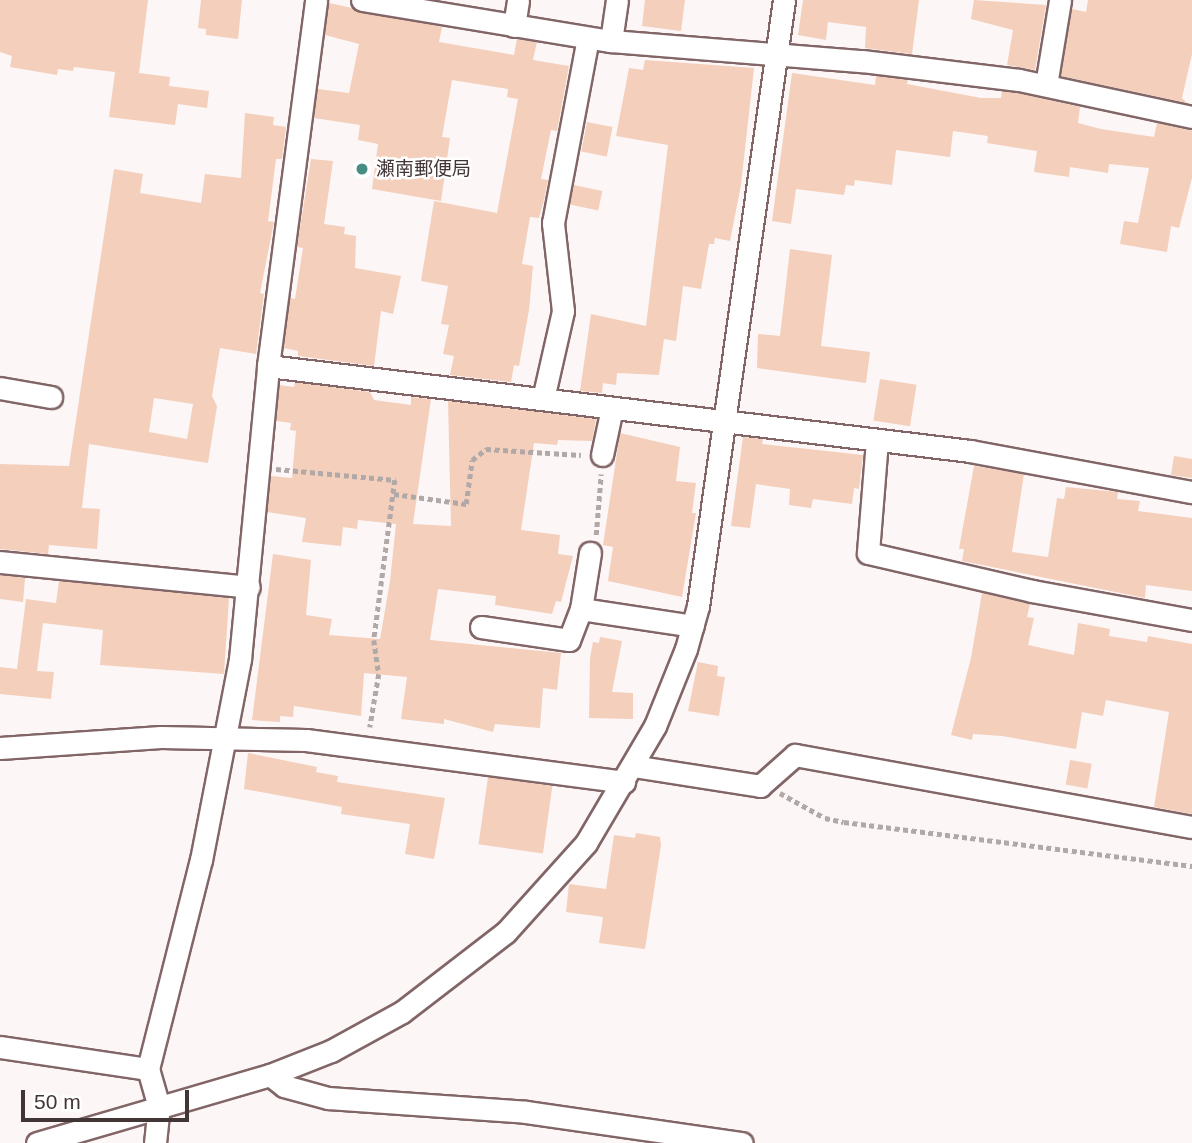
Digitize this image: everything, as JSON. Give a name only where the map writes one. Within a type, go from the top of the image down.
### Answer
[{"type":"street","points":[[155,1143],[159,1107],[148,1069],[226,740],[249,587],[268,366],[316,0]]},
{"type":"street","points":[[362,0],[611,41],[905,65],[1046,85],[1192,117]]},
{"type":"street","points":[[514,26],[517,0]]},
{"type":"street","points":[[611,41],[617,0]]},
{"type":"street","points":[[37,1143],[270,1075],[331,1051],[402,1012],[474,960],[565,871],[629,774],[668,694],[693,626],[727,421],[784,0]]},
{"type":"street","points":[[1046,85],[1060,0]]},
{"type":"street","points":[[543,399],[563,311],[553,223],[588,38]]},
{"type":"street","points":[[268,366],[1018,459],[1192,492]]},
{"type":"street","points":[[0,388],[51,397]]},
{"type":"street","points":[[602,455],[612,408]]},
{"type":"street","points":[[877,440],[868,553],[1032,591],[1192,620]]},
{"type":"street","points":[[481,627],[569,640],[581,609],[590,553]]},
{"type":"street","points":[[0,562],[249,587]]},
{"type":"street","points":[[581,609],[693,626]]},
{"type":"street","points":[[0,748],[161,737],[367,745],[760,786],[795,755],[1192,827]]},
{"type":"street","points":[[0,1047],[148,1069]]},
{"type":"street","points":[[270,1075],[285,1086],[328,1098],[526,1112],[742,1143]]},
{"type":"path","points":[[394,494],[467,504],[472,460],[485,449],[602,455],[600,500],[590,553]]},
{"type":"path","points":[[258,468],[395,480],[374,640],[379,674],[367,745]]},
{"type":"path","points":[[760,786],[825,818],[844,822],[1192,866]]},
{"type":"building","points":[[0,0],[148,0],[139,73],[170,77],[169,86],[209,91],[207,108],[178,104],[175,125],[109,117],[115,72],[74,67],[73,71],[58,69],[57,75],[10,67],[12,56],[0,52]]},
{"type":"building","points":[[201,0],[242,0],[238,39],[206,35],[206,29],[198,28]]},
{"type":"building","points":[[645,0],[685,0],[681,31],[642,26]]},
{"type":"building","points":[[803,0],[919,0],[912,54],[865,48],[866,27],[828,22],[826,40],[798,35]]},
{"type":"building","points":[[974,0],[1046,5],[1035,70],[1007,65],[1013,30],[971,19]]},
{"type":"building","points":[[1088,0],[1192,0],[1192,54],[1182,98],[1187,103],[1061,76],[1072,9],[1086,12]]},
{"type":"building","points":[[329,3],[442,27],[439,42],[514,55],[517,39],[537,42],[533,60],[569,66],[557,131],[551,130],[541,179],[548,180],[544,200],[539,218],[530,217],[522,264],[533,266],[529,310],[519,366],[514,365],[511,382],[450,375],[454,356],[443,354],[449,325],[441,324],[448,286],[421,281],[434,201],[497,213],[518,99],[507,97],[508,89],[452,80],[442,137],[450,138],[441,201],[372,189],[378,144],[358,140],[360,125],[314,118],[318,89],[349,93],[359,44],[325,35]]},
{"type":"building","points":[[645,60],[754,68],[741,185],[730,241],[715,238],[714,244],[709,244],[701,289],[683,286],[676,341],[664,339],[659,375],[617,373],[616,385],[603,383],[602,393],[580,391],[591,314],[646,326],[668,145],[616,136],[629,68],[643,70]]},
{"type":"building","points":[[792,73],[875,85],[876,76],[908,80],[907,84],[981,98],[1001,98],[1002,91],[1017,93],[1080,107],[1078,123],[1101,129],[1154,137],[1157,123],[1192,131],[1192,178],[1179,228],[1171,226],[1167,252],[1120,244],[1124,221],[1138,223],[1149,168],[1109,164],[1108,173],[1070,167],[1069,177],[1034,172],[1037,151],[987,143],[988,136],[953,131],[950,157],[896,150],[892,185],[855,180],[854,186],[846,185],[844,195],[796,189],[791,224],[772,221]]},
{"type":"building","points":[[245,113],[274,117],[273,125],[286,127],[282,159],[276,159],[268,221],[274,222],[260,293],[264,294],[256,354],[220,348],[212,396],[217,406],[208,463],[89,444],[82,508],[100,509],[97,549],[49,545],[48,554],[0,549],[0,464],[69,466],[114,169],[143,174],[140,193],[201,203],[205,174],[241,178]],"holes":[[[154,398],[193,404],[187,439],[149,432]]]},
{"type":"building","points":[[587,122],[613,127],[607,156],[581,151]]},
{"type":"building","points":[[311,159],[333,161],[324,224],[345,227],[344,234],[356,236],[355,268],[401,276],[393,314],[381,311],[374,366],[298,356],[298,351],[284,348],[290,298],[295,299],[303,248],[297,247]]},
{"type":"building","points":[[574,185],[602,191],[598,211],[570,205]]},
{"type":"building","points":[[790,249],[832,255],[821,346],[870,352],[866,383],[757,368],[758,334],[780,336]]},
{"type":"building","points":[[880,379],[917,385],[910,426],[873,420]]},
{"type":"building","points":[[295,382],[370,392],[374,400],[411,405],[411,397],[431,399],[413,524],[451,526],[448,401],[596,419],[592,441],[558,440],[557,445],[534,443],[521,530],[560,535],[558,554],[573,556],[561,602],[556,601],[552,614],[495,605],[496,596],[438,589],[430,640],[561,653],[557,690],[543,688],[540,728],[495,724],[493,732],[444,719],[444,724],[401,719],[407,677],[364,673],[361,716],[294,706],[293,717],[280,716],[280,722],[252,720],[273,554],[311,560],[306,615],[332,619],[329,635],[380,639],[390,581],[396,524],[358,520],[357,529],[343,527],[341,546],[302,542],[306,518],[267,512],[271,476],[292,478],[296,431],[290,430],[291,423],[276,421],[279,385],[294,387]]},
{"type":"building","points":[[620,433],[680,447],[676,481],[696,483],[692,513],[696,513],[682,597],[608,581],[613,547],[603,545]]},
{"type":"building","points":[[743,437],[763,439],[762,444],[863,455],[859,489],[854,488],[852,504],[813,499],[811,508],[789,505],[790,489],[756,484],[750,528],[731,526]]},
{"type":"building","points":[[1174,456],[1192,459],[1192,478],[1171,475]]},
{"type":"building","points":[[974,466],[1024,474],[1012,552],[1048,557],[1057,498],[1064,499],[1066,487],[1118,492],[1117,499],[1140,501],[1138,511],[1192,518],[1192,591],[1146,585],[1145,598],[962,561],[964,549],[959,549]]},
{"type":"building","points":[[0,575],[25,578],[23,602],[0,599]]},
{"type":"building","points":[[59,581],[229,598],[224,674],[100,665],[103,630],[43,623],[37,671],[54,672],[51,699],[0,694],[0,667],[17,669],[26,599],[56,603]]},
{"type":"building","points":[[982,593],[1030,604],[1027,617],[1034,618],[1028,645],[1074,655],[1078,623],[1110,629],[1109,636],[1147,642],[1148,636],[1192,644],[1192,814],[1154,807],[1169,712],[1106,700],[1103,716],[1082,712],[1076,749],[1002,736],[973,734],[972,740],[951,735],[971,658]]},
{"type":"building","points":[[600,637],[622,641],[612,692],[633,693],[633,719],[589,718],[590,658],[593,642],[599,643]]},
{"type":"building","points":[[698,662],[718,666],[717,676],[725,677],[719,716],[688,711]]},
{"type":"building","points":[[248,753],[317,767],[316,772],[338,776],[337,782],[445,798],[434,859],[405,854],[410,824],[341,814],[342,807],[244,789]]},
{"type":"building","points":[[1070,760],[1092,764],[1087,788],[1066,785]]},
{"type":"building","points":[[488,777],[552,786],[543,853],[479,844]]},
{"type":"building","points":[[636,833],[660,837],[661,845],[645,949],[599,943],[603,917],[566,912],[569,884],[606,889],[614,835],[635,838]]},
{"type":"place","name":"瀬南郵便局","points":[[362,169]]}]
